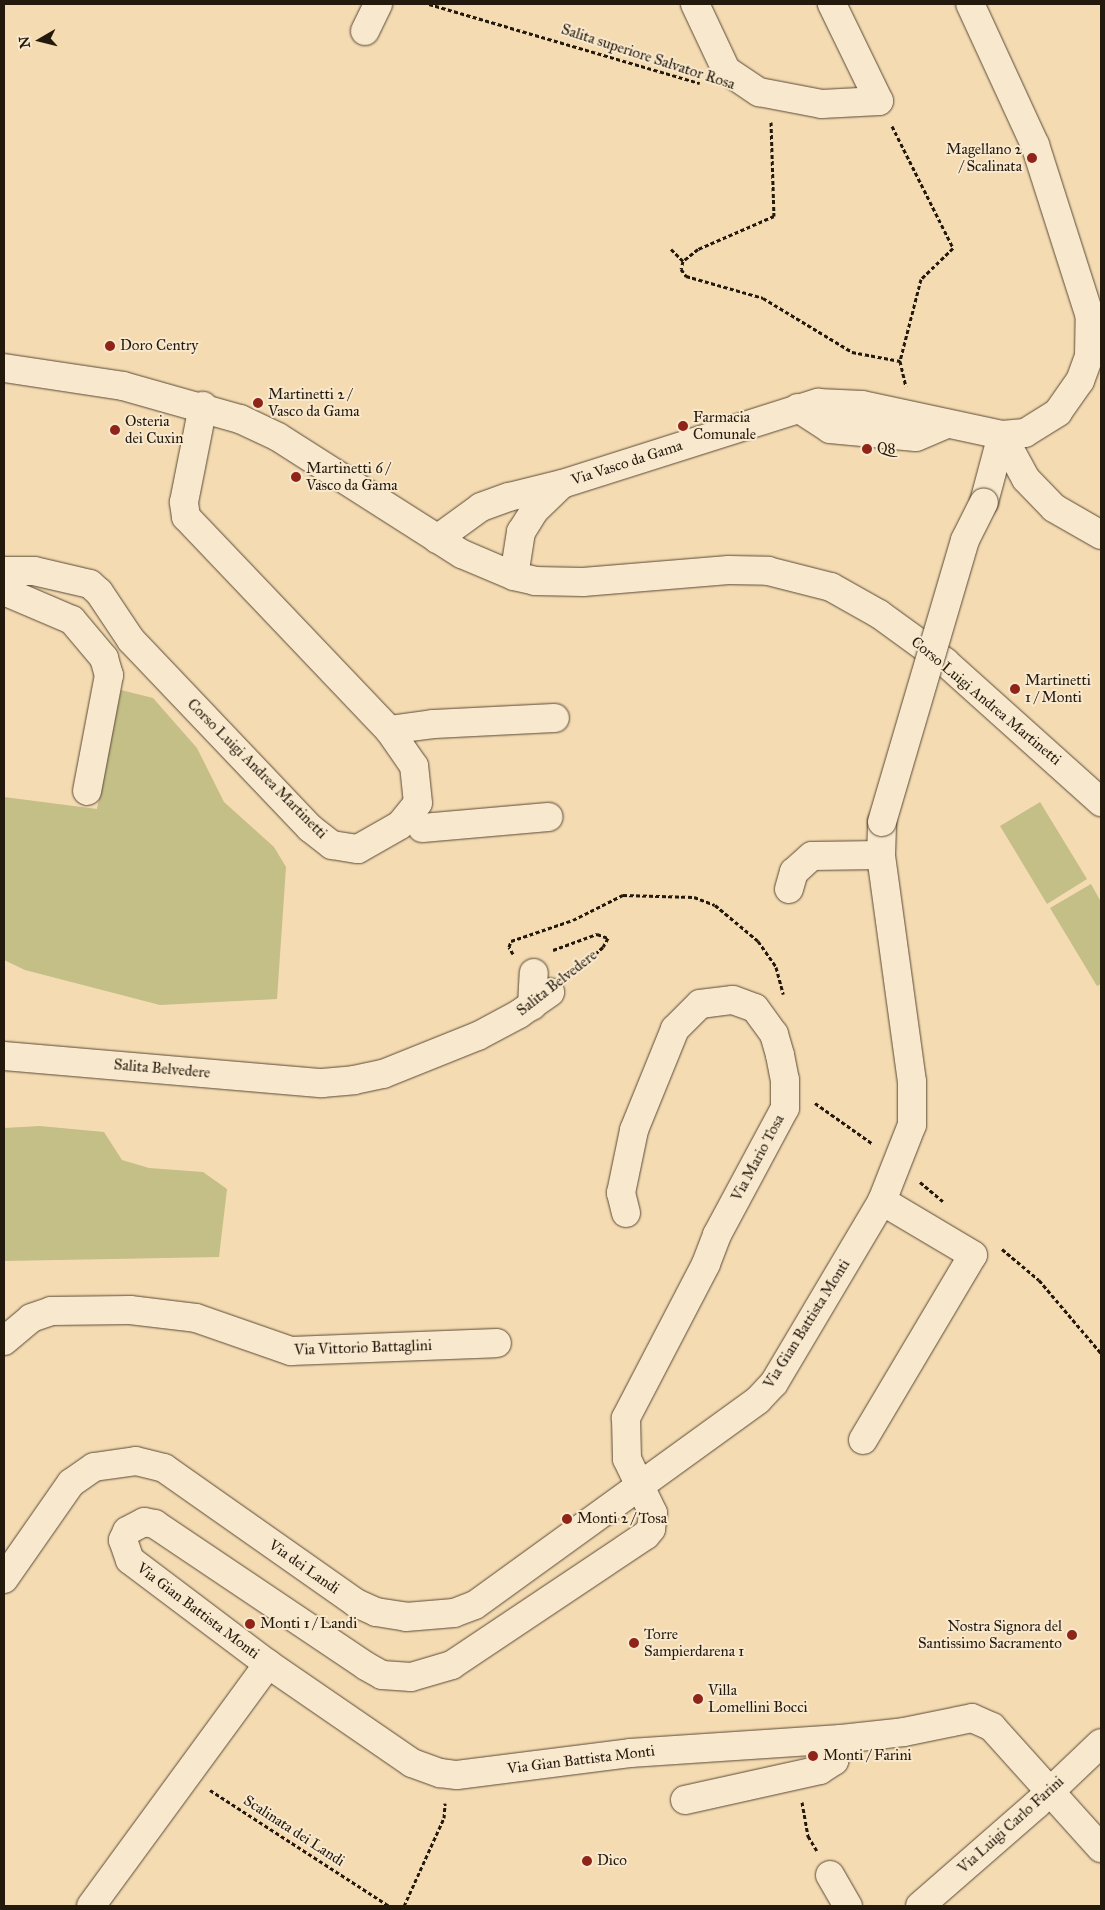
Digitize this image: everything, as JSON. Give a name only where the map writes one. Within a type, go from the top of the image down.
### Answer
[{"type":"street","points":[[365,31],[378,4]]},
{"type":"street","points":[[695,4],[726,70],[759,92],[822,104],[879,101],[832,4]]},
{"type":"street","name":"Via Vasco da Gama","points":[[437,539],[481,507],[562,484],[818,403],[839,403],[913,415],[946,424],[1002,435],[1025,433],[1042,424],[1070,398],[1089,356],[1090,317],[1035,145],[970,4]]},
{"type":"street","name":"Corso Luigi Andrea Martinetti","points":[[4,368],[124,386],[203,406],[278,437],[462,554],[514,576],[535,581],[583,582],[729,570],[776,573],[831,587],[879,614],[945,662],[1101,802]]},
{"type":"street","name":"Corso Luigi Andrea Martinetti","points":[[4,571],[34,571],[90,584],[99,592],[131,640],[310,828],[332,845],[358,849],[400,825],[418,803],[414,766],[389,730],[186,517],[184,502],[203,406]]},
{"type":"street","points":[[798,408],[830,429],[916,436],[946,424]]},
{"type":"street","points":[[1002,435],[1026,479],[1054,508],[1101,535]]},
{"type":"street","name":"Via Gian Battista Monti","points":[[1002,435],[984,502],[965,540],[882,822],[881,855],[912,1105],[908,1140],[882,1201],[774,1383],[758,1400],[638,1484],[650,1501],[653,1513],[651,1529],[646,1535],[452,1666],[411,1678],[382,1675],[366,1666],[155,1524],[144,1522],[127,1531],[123,1540],[130,1560],[268,1664],[412,1763],[440,1772],[457,1775],[630,1753],[841,1739],[904,1732],[972,1718],[992,1727],[1051,1789],[1101,1848]]},
{"type":"street","points":[[514,576],[520,532],[534,511],[562,484]]},
{"type":"street","points":[[4,591],[72,620],[104,658],[109,675],[87,791]]},
{"type":"street","points":[[389,730],[433,724],[555,718]]},
{"type":"street","points":[[422,828],[549,817]]},
{"type":"street","points":[[788,890],[794,872],[812,856],[881,855]]},
{"type":"street","name":"Salita Belvedere","points":[[4,1056],[313,1082],[354,1080],[383,1074],[478,1036],[534,982]]},
{"type":"street","name":"Via Mario Tosa","points":[[626,1212],[621,1193],[634,1130],[675,1029],[700,1004],[733,1000],[755,1008],[770,1027],[780,1055],[786,1080],[785,1108],[628,1412],[624,1428],[625,1447],[638,1484]]},
{"type":"street","points":[[863,1440],[973,1255],[882,1201]]},
{"type":"street","name":"Via Vittorio Battaglini","points":[[4,1341],[30,1318],[51,1311],[130,1310],[196,1318],[291,1351],[497,1343]]},
{"type":"street","name":"Via dei Landi","points":[[4,1579],[11,1553],[71,1482],[83,1472],[112,1462],[136,1461],[164,1468],[356,1603],[392,1616],[441,1616],[475,1605],[638,1484]]},
{"type":"street","points":[[91,1906],[268,1664]]},
{"type":"street","points":[[685,1800],[798,1776],[834,1761],[841,1739]]},
{"type":"street","name":"Via Luigi Carlo Farini","points":[[920,1906],[1101,1743]]},
{"type":"street","points":[[830,1875],[848,1906]]},
{"type":"path","name":"Salita superiore Salvator Rosa","points":[[430,4],[704,84]]},
{"type":"path","points":[[879,101],[954,248],[922,279],[900,361],[913,415]]},
{"type":"path","points":[[770,112],[774,216],[698,249],[683,261],[681,269],[686,276],[763,298],[852,352],[900,361]]},
{"type":"path","points":[[671,249],[683,261]]},
{"type":"path","points":[[534,982],[508,947],[511,941],[573,920],[623,895],[700,898],[715,905],[768,952],[776,966],[786,1005]]},
{"type":"path","name":"Salita Belvedere","points":[[534,982],[603,947],[608,938],[597,934],[551,951]]},
{"type":"path","points":[[811,1100],[870,1142]]},
{"type":"path","points":[[404,1906],[444,1818],[440,1772]]},
{"type":"path","name":"Scalinata dei Landi","points":[[187,1775],[388,1906]]},
{"type":"path","points":[[798,1776],[808,1836],[830,1875]]},
{"type":"shaded area","points":[[121,690],[153,698],[197,748],[224,802],[274,847],[286,867],[277,999],[160,1005],[25,970],[4,960],[4,797],[97,809]]},
{"type":"shaded area","points":[[1040,802],[1087,879],[1047,904],[1000,826]]},
{"type":"shaded area","points":[[1091,884],[1101,902],[1101,984],[1097,986],[1050,908]]},
{"type":"shaded area","points":[[40,1126],[104,1132],[122,1160],[149,1168],[203,1172],[227,1189],[219,1257],[4,1261],[4,1128]]},
{"type":"place","name":"Magellano 2 / Scalinata","points":[[1032,158]]},
{"type":"place","name":"Doro Centry","points":[[110,346]]},
{"type":"place","name":"Martinetti 2 / Vasco da Gama","points":[[258,403]]},
{"type":"place","name":"Farmacia Comunale","points":[[683,426]]},
{"type":"place","name":"Osteria dei Cuxin","points":[[115,430]]},
{"type":"place","name":"Q8","points":[[867,449]]},
{"type":"place","name":"Martinetti 6 / Vasco da Gama","points":[[296,477]]},
{"type":"place","name":"Martinetti 1 / Monti","points":[[1015,689]]},
{"type":"place","name":"Monti 2 / Tosa","points":[[567,1519]]},
{"type":"place","name":"Monti 1 / Landi","points":[[250,1624]]},
{"type":"place","name":"Nostra Signora del Santissimo Sacramento","points":[[1072,1635]]},
{"type":"place","name":"Torre Sampierdarena 1","points":[[634,1643]]},
{"type":"place","name":"Villa Lomellini Bocci","points":[[698,1699]]},
{"type":"place","name":"Monti / Farini","points":[[813,1756]]},
{"type":"place","name":"Dico","points":[[587,1861]]}]
